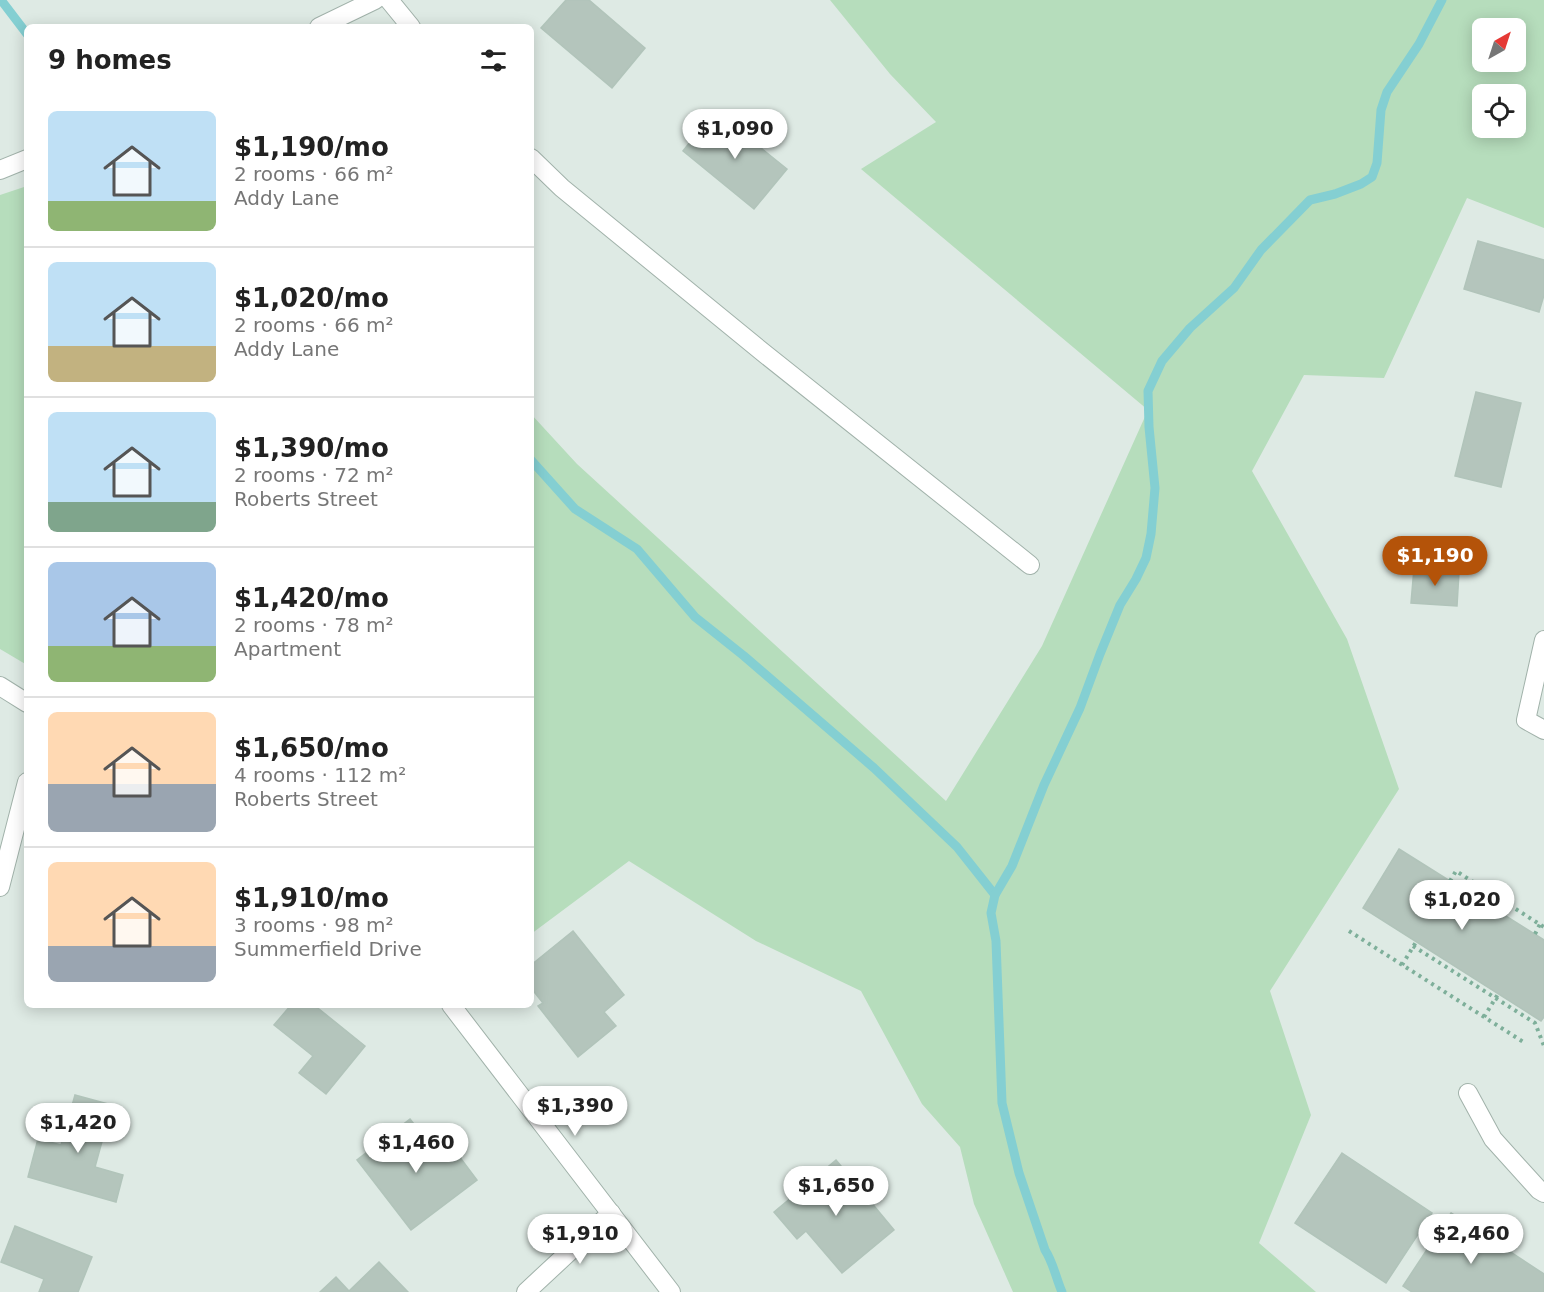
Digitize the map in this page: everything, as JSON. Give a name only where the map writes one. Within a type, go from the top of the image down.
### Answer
[{"type":"street","points":[[325,24],[375,0]]},
{"type":"street","points":[[389,0],[409,24]]},
{"type":"street","points":[[0,170],[24,160]]},
{"type":"street","points":[[534,161],[562,188],[765,354],[1030,565]]},
{"type":"street","points":[[1544,640],[1526,720],[1544,730]]},
{"type":"street","points":[[0,686],[24,701]]},
{"type":"street","points":[[0,887],[24,794]]},
{"type":"street","points":[[453,1008],[671,1292]]},
{"type":"street","points":[[1468,1093],[1493,1139],[1544,1193]]},
{"type":"street","points":[[526,1292],[610,1213]]},
{"type":"path","points":[[1450,881],[1456,871],[1542,926],[1534,934]]},
{"type":"path","points":[[1349,931],[1525,1042]]},
{"type":"path","points":[[1402,965],[1414,944],[1497,996],[1535,1023],[1544,1046]]},
{"type":"path","points":[[1484,1017],[1497,996]]},
{"type":"green space","points":[[830,0],[1544,0],[1544,228],[1467,198],[1384,378],[1304,375],[1252,471],[1347,639],[1399,789],[1270,991],[1311,1115],[1259,1243],[1316,1292],[1013,1292],[974,1204],[960,1147],[922,1104],[861,991],[756,941],[629,861],[534,932],[534,417],[577,464],[946,801],[1042,646],[1148,410],[861,169],[936,122],[890,74]]},
{"type":"green space","points":[[24,187],[24,663],[0,649],[0,195]]},
{"type":"building","points":[[566,0],[589,0],[645,48],[612,88],[541,28]]},
{"type":"building","points":[[715,111],[787,169],[754,209],[683,151]]},
{"type":"building","points":[[1478,241],[1544,260],[1544,295],[1539,312],[1464,289]]},
{"type":"building","points":[[1476,392],[1521,403],[1501,487],[1455,476]]},
{"type":"building","points":[[1414,568],[1459,572],[1457,606],[1411,603]]},
{"type":"building","points":[[1399,849],[1544,940],[1544,1017],[1541,1021],[1363,908]]},
{"type":"building","points":[[573,931],[624,995],[604,1012],[616,1026],[578,1057],[538,1006],[543,1003],[534,992],[534,963]]},
{"type":"building","points":[[288,1008],[318,1008],[365,1046],[326,1094],[299,1073],[313,1056],[274,1025]]},
{"type":"building","points":[[75,1095],[112,1105],[95,1167],[123,1175],[116,1202],[28,1177],[38,1139],[61,1145]]},
{"type":"building","points":[[410,1119],[437,1154],[450,1144],[477,1180],[411,1230],[357,1160]]},
{"type":"building","points":[[1342,1153],[1432,1213],[1386,1283],[1295,1223]]},
{"type":"building","points":[[836,1160],[894,1230],[842,1273],[806,1231],[797,1239],[774,1212]]},
{"type":"building","points":[[1451,1213],[1544,1274],[1544,1292],[1412,1292],[1403,1286]]},
{"type":"building","points":[[15,1226],[92,1257],[78,1292],[39,1292],[44,1279],[1,1262]]},
{"type":"building","points":[[379,1262],[408,1292],[320,1292],[336,1277],[349,1291]]},
{"type":"waterway","points":[[1,0],[24,30]]},
{"type":"waterway","points":[[1062,1292],[1019,1173],[1002,1103],[996,941],[991,913],[995,895],[1012,866],[1044,785],[1080,708],[1120,605],[1146,558],[1151,534],[1155,488],[1148,391],[1162,361],[1190,328],[1234,288],[1261,250],[1310,200],[1335,194],[1372,177],[1377,163],[1381,110],[1387,92],[1419,44],[1442,0]]},
{"type":"waterway","points":[[534,463],[575,509],[637,549],[695,617],[874,768],[957,847],[995,895]]}]
